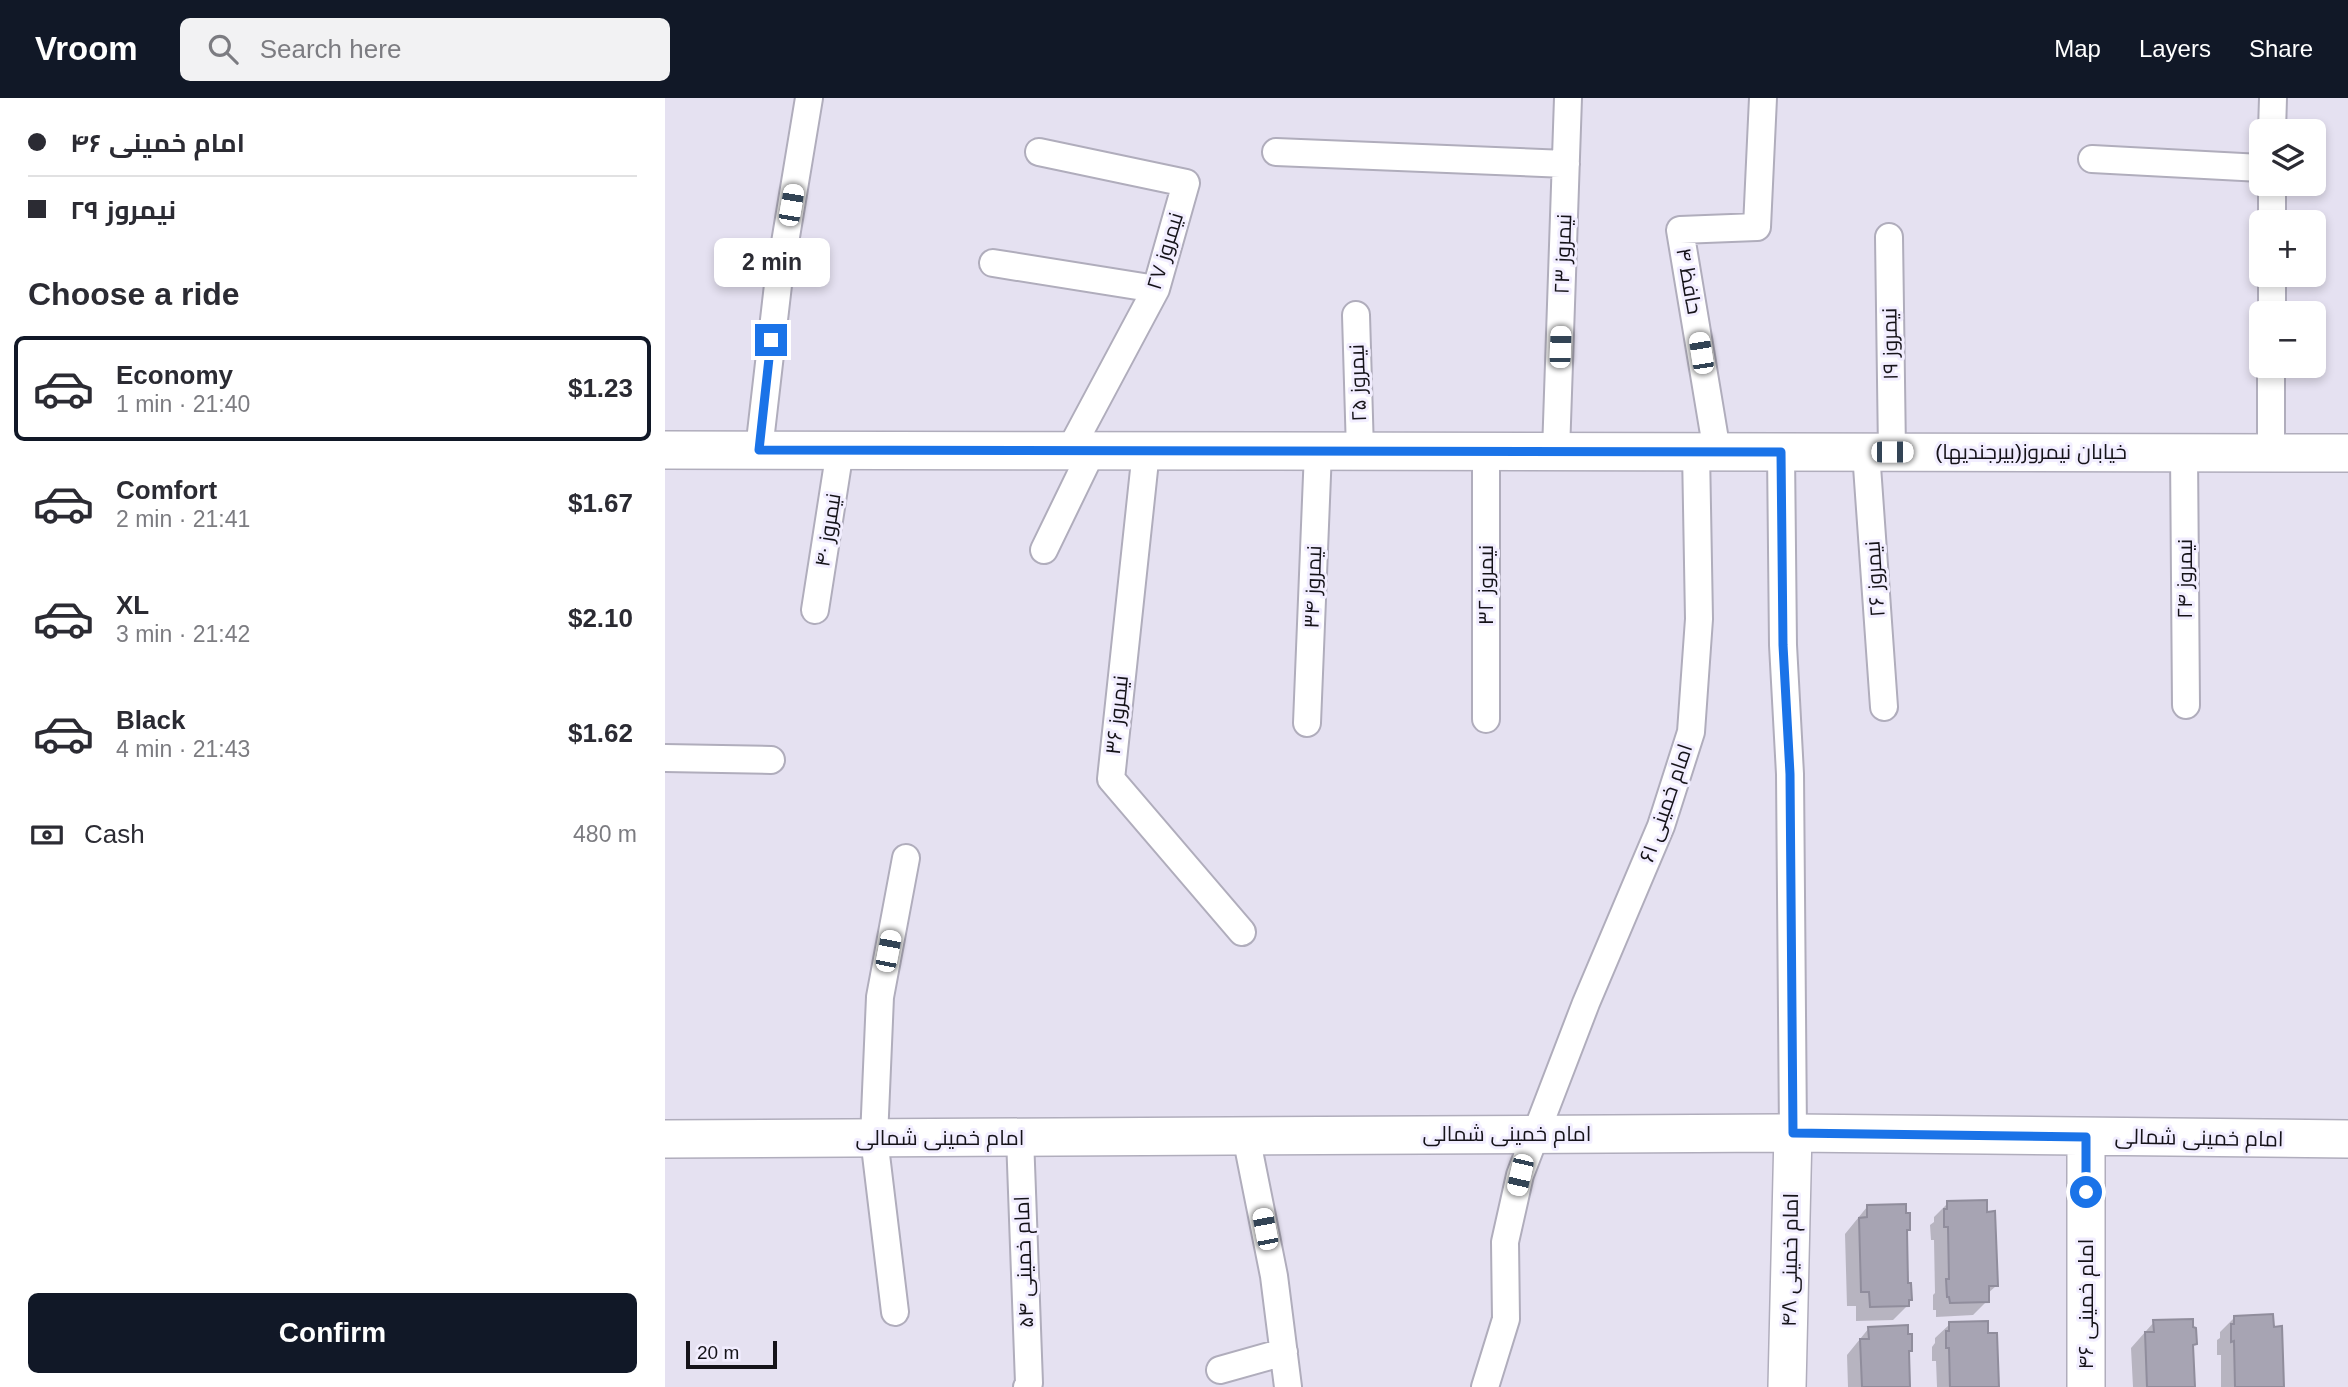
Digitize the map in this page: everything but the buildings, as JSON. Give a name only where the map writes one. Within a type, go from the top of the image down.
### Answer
[{"type":"street","points":[[759,450],[778,285],[809,98]]},
{"type":"street","name":"نیمروز ۲۳","points":[[1556,452],[1568,98]]},
{"type":"street","name":"حافظ ۴","points":[[1707,451],[1680,230],[1757,227],[1763,98]]},
{"type":"street","points":[[2272,119],[2273,98]]},
{"type":"street","name":"نیمروز ۲۷","points":[[1039,152],[1186,183],[1156,289],[1081,451],[1044,550]]},
{"type":"street","points":[[1276,152],[1566,164]]},
{"type":"street","points":[[2092,159],[2249,166]]},
{"type":"street","name":"نیمروز ۱۹","points":[[1879,452],[1889,237]]},
{"type":"street","points":[[993,263],[1156,289]]},
{"type":"street","name":"نیمروز ۲۵","points":[[1356,315],[1360,451]]},
{"type":"street","points":[[2271,378],[2271,453]]},
{"type":"street","name":"خیابان نیمروز(بیرجندیها)","points":[[665,450],[2348,453]]},
{"type":"street","name":"نیمروز ۴۰","points":[[815,610],[840,450]]},
{"type":"street","name":"نیمروز ۳۶","points":[[1146,451],[1111,779],[1242,932]]},
{"type":"street","name":"نیمروز ۳۴","points":[[1307,723],[1318,451]]},
{"type":"street","name":"نیمروز ۳۲","points":[[1486,451],[1486,719]]},
{"type":"street","name":"امام خمینی ۶۱","points":[[1485,1387],[1506,1319],[1505,1242],[1520,1175],[1586,1003],[1661,826],[1691,732],[1707,451]]},
{"type":"street","points":[[1781,452],[1783,645],[1790,774],[1793,1133]]},
{"type":"street","name":"نیمروز ۲۶","points":[[1879,452],[1884,706]]},
{"type":"street","name":"نیمروز ۲۴","points":[[2184,453],[2186,705]]},
{"type":"street","points":[[665,758],[771,760]]},
{"type":"street","points":[[895,1312],[874,1138],[880,997],[906,859]]},
{"type":"street","name":"امام خمینی شمالی","points":[[665,1139],[1793,1133],[2348,1139]]},
{"type":"street","name":"امام خمینی ۴۸","points":[[1787,1387],[1793,1133]]},
{"type":"street","points":[[1246,1136],[1275,1276],[1288,1387]]},
{"type":"street","name":"امام خمینی ۵۴","points":[[1020,1137],[1029,1383],[1027,1387]]},
{"type":"street","name":"امام خمینی ۴۶","points":[[2086,1137],[2086,1387]]},
{"type":"street","points":[[1220,1370],[1284,1352]]},
{"type":"route","points":[[771,340],[759,450],[1781,452],[1783,645],[1790,774],[1793,1133],[2086,1137],[2086,1192]]}]
